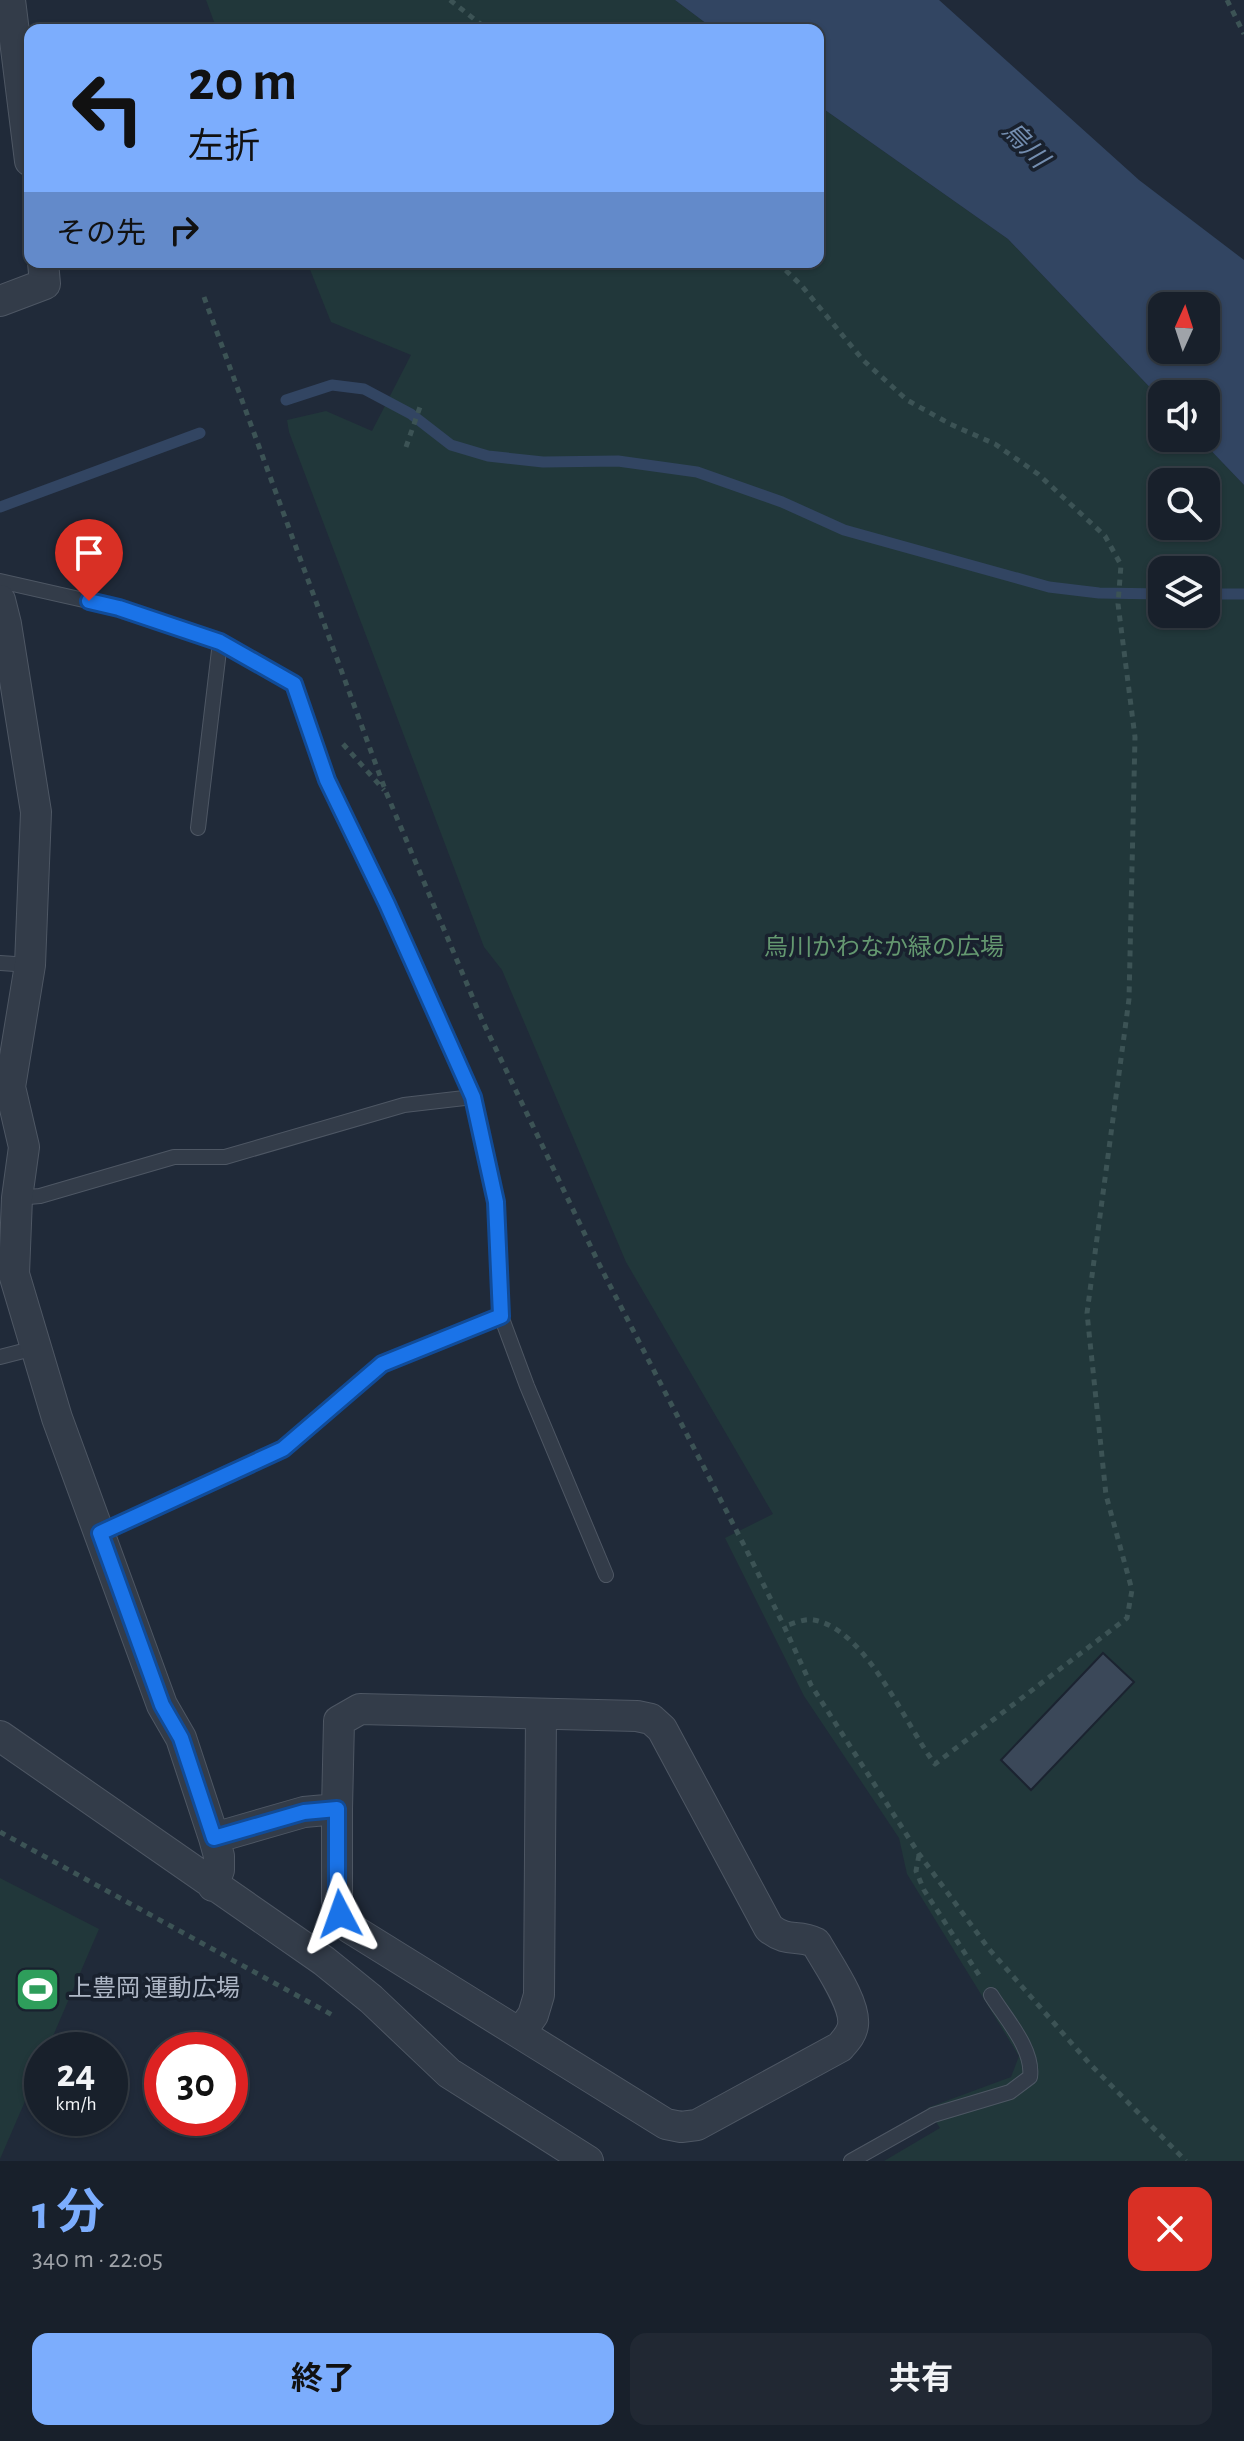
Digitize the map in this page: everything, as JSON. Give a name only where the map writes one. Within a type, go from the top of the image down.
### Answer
[{"type":"street","points":[[10,0],[24,113]]},
{"type":"street","points":[[0,301],[45,284],[44,268]]},
{"type":"street","points":[[0,600],[36,812],[15,964],[10,1087],[24,1147],[17,1198],[14,1274],[57,1418],[162,1705],[181,1738],[214,1838],[219,1870],[213,1886]]},
{"type":"street","points":[[360,1709],[637,1716],[651,1719],[662,1729],[769,1928],[783,1939],[807,1938],[816,1943],[852,2009],[850,2036],[840,2047],[697,2125],[681,2127],[666,2124],[350,1928],[340,1914],[337,1900],[337,1809],[339,1721],[360,1709]]},
{"type":"street","points":[[520,2033],[533,2015],[539,1995],[541,1714]]},
{"type":"street","points":[[0,1736],[324,1961],[371,1999],[449,2073],[588,2161]]},
{"type":"street","points":[[214,1838],[304,1812],[337,1809]]},
{"type":"lane","points":[[0,581],[119,608],[220,642],[294,684],[327,780],[387,904],[473,1097],[496,1202],[501,1316],[606,1575]]},
{"type":"lane","points":[[198,828],[220,642]]},
{"type":"lane","points":[[17,1198],[40,1196],[174,1157],[225,1157],[404,1105],[473,1097]]},
{"type":"lane","points":[[100,1533],[283,1449],[382,1364],[501,1316]]},
{"type":"lane","points":[[0,1357],[35,1348]]},
{"type":"lane","points":[[851,2161],[933,2115],[1010,2092],[1030,2077],[1028,2056],[991,1995]]},
{"type":"path","points":[[450,0],[480,24]]},
{"type":"path","points":[[1227,0],[1244,34]]},
{"type":"path","points":[[783,268],[863,360],[907,400],[995,444],[1038,474],[1105,536],[1121,565],[1118,604],[1135,737],[1129,999],[1087,1313],[1106,1495],[1132,1590],[1127,1618],[935,1764],[864,1652],[834,1628],[812,1619],[784,1626]]},
{"type":"path","points":[[204,297],[386,792],[483,1022],[602,1270],[784,1626],[811,1685],[919,1854],[989,1949],[1089,2063],[1186,2161]]},
{"type":"path","points":[[406,447],[421,404]]},
{"type":"path","points":[[0,1832],[346,2022]]},
{"type":"path","points":[[919,1854],[916,1871],[924,1890],[991,1995]]},
{"type":"green space","points":[[206,0],[675,0],[707,24],[215,24]]},
{"type":"green space","name":"烏川かわなか緑の広場","points":[[824,109],[1008,239],[1148,385],[1148,452],[1212,452],[1244,485],[1244,2161],[884,2161],[940,2128],[927,2108],[1011,2077],[1019,2056],[907,1874],[899,1838],[804,1696],[725,1538],[773,1514],[626,1262],[502,970],[484,947],[289,432],[287,420],[326,411],[372,431],[411,355],[331,322],[309,268],[824,268]]},
{"type":"green space","name":"上豊岡 運動広場","points":[[0,1878],[99,1929],[55,2032],[24,2032],[24,2104],[0,2159]]},
{"type":"water","name":"烏川","points":[[675,0],[939,0],[1139,180],[1244,260],[1244,485],[1212,452],[1220,452],[1220,380],[1148,380],[1148,385],[1008,239],[824,109],[824,24],[707,24]]},
{"type":"building","points":[[1103,1653],[1134,1682],[1031,1790],[1001,1760]]},
{"type":"waterway","points":[[286,400],[332,385],[364,389],[411,414],[451,445],[488,456],[543,462],[618,461],[697,472],[782,502],[844,530],[1049,587],[1099,593],[1148,594]]},
{"type":"waterway","points":[[0,507],[200,433]]},
{"type":"waterway","points":[[1220,594],[1244,594]]},
{"type":"place","name":"上豊岡 運動広場","points":[[37,1989]]},
{"type":"route","points":[[89,601],[220,642],[294,684],[327,780],[387,904],[473,1097],[496,1202],[501,1316],[382,1364],[283,1449],[100,1533],[162,1705],[181,1738],[214,1838],[304,1812],[337,1809],[337,1900],[340,1914]]}]
